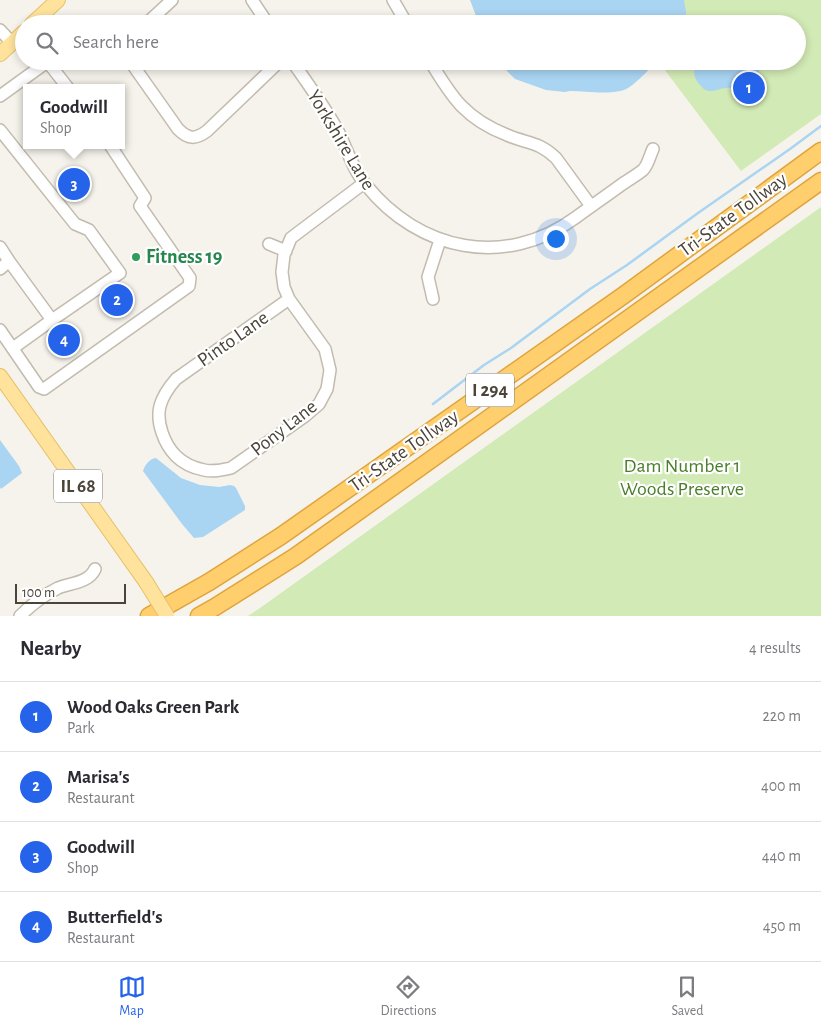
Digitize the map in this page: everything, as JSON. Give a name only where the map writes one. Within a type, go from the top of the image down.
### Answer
[{"type":"highway","name":"Tri-State Tollway","points":[[149,616],[209,582],[281,536],[624,295],[821,150]]},
{"type":"highway","name":"Tri-State Tollway","points":[[199,616],[304,551],[821,181]]},
{"type":"main road","points":[[42,15],[58,0]]},
{"type":"main road","points":[[0,54],[15,40]]},
{"type":"main road","name":"IL 68","points":[[0,376],[146,582],[167,616]]},
{"type":"street","points":[[156,15],[172,0]]},
{"type":"street","points":[[252,0],[262,15]]},
{"type":"street","points":[[393,0],[402,15]]},
{"type":"street","points":[[0,30],[12,43]]},
{"type":"street","points":[[0,96],[35,70]]},
{"type":"street","points":[[54,70],[65,84]]},
{"type":"street","points":[[136,70],[178,129],[191,142],[207,131],[271,70]]},
{"type":"street","name":"Yorkshire Lane","points":[[298,70],[337,130],[364,184],[388,210],[401,219],[418,230],[440,240],[458,245],[475,247],[514,245],[548,234],[566,225],[644,168],[652,149]]},
{"type":"street","points":[[435,70],[447,89],[464,109],[485,126],[512,137],[531,142],[550,152],[590,206]]},
{"type":"street","points":[[0,130],[75,224],[89,230],[120,273],[13,348]]},
{"type":"street","points":[[0,330],[40,387],[44,389],[190,286],[190,278],[140,206],[145,198],[113,149]]},
{"type":"street","name":"Pony Lane","points":[[176,379],[166,391],[160,406],[160,424],[165,441],[176,456],[189,465],[204,470],[218,471],[231,468],[270,442],[319,404],[327,389],[330,370],[325,349],[289,299],[284,286],[282,272],[286,251],[291,238],[364,184]]},
{"type":"street","points":[[433,299],[428,277],[440,240]]},
{"type":"street","points":[[268,244],[286,251]]},
{"type":"street","points":[[0,249],[52,320]]},
{"type":"street","points":[[0,269],[9,260]]},
{"type":"street","name":"Pinto Lane","points":[[176,379],[289,299]]},
{"type":"street","points":[[20,616],[39,599],[58,588],[84,579],[93,573],[95,569]]},
{"type":"green space","points":[[611,0],[821,0],[821,114],[741,171],[665,70],[806,70],[806,15],[622,15]]},
{"type":"green space","name":"Dam Number 1 Woods Preserve","points":[[821,207],[821,616],[248,616],[260,608]]},
{"type":"water","points":[[470,0],[684,0],[686,12],[686,15],[476,15]]},
{"type":"water","points":[[506,70],[648,70],[628,88],[616,92],[546,90],[515,79]]},
{"type":"water","points":[[694,70],[760,70],[749,88],[743,90],[724,88],[711,91],[702,87],[695,78]]},
{"type":"water","points":[[0,440],[22,473],[1,489],[0,487]]},
{"type":"water","points":[[156,458],[181,478],[200,485],[234,486],[245,506],[245,510],[203,537],[194,538],[143,471],[151,460]]},
{"type":"waterway","points":[[433,404],[590,289],[627,265],[821,126]]},
{"type":"place","name":"Wood Oaks Green Park","points":[[749,88]]},
{"type":"place","name":"Goodwill","points":[[74,184]]},
{"type":"place","name":"Fitness 19","points":[[136,257]]},
{"type":"place","name":"Marisa's","points":[[117,300]]},
{"type":"place","name":"Butterfield's","points":[[64,340]]}]
